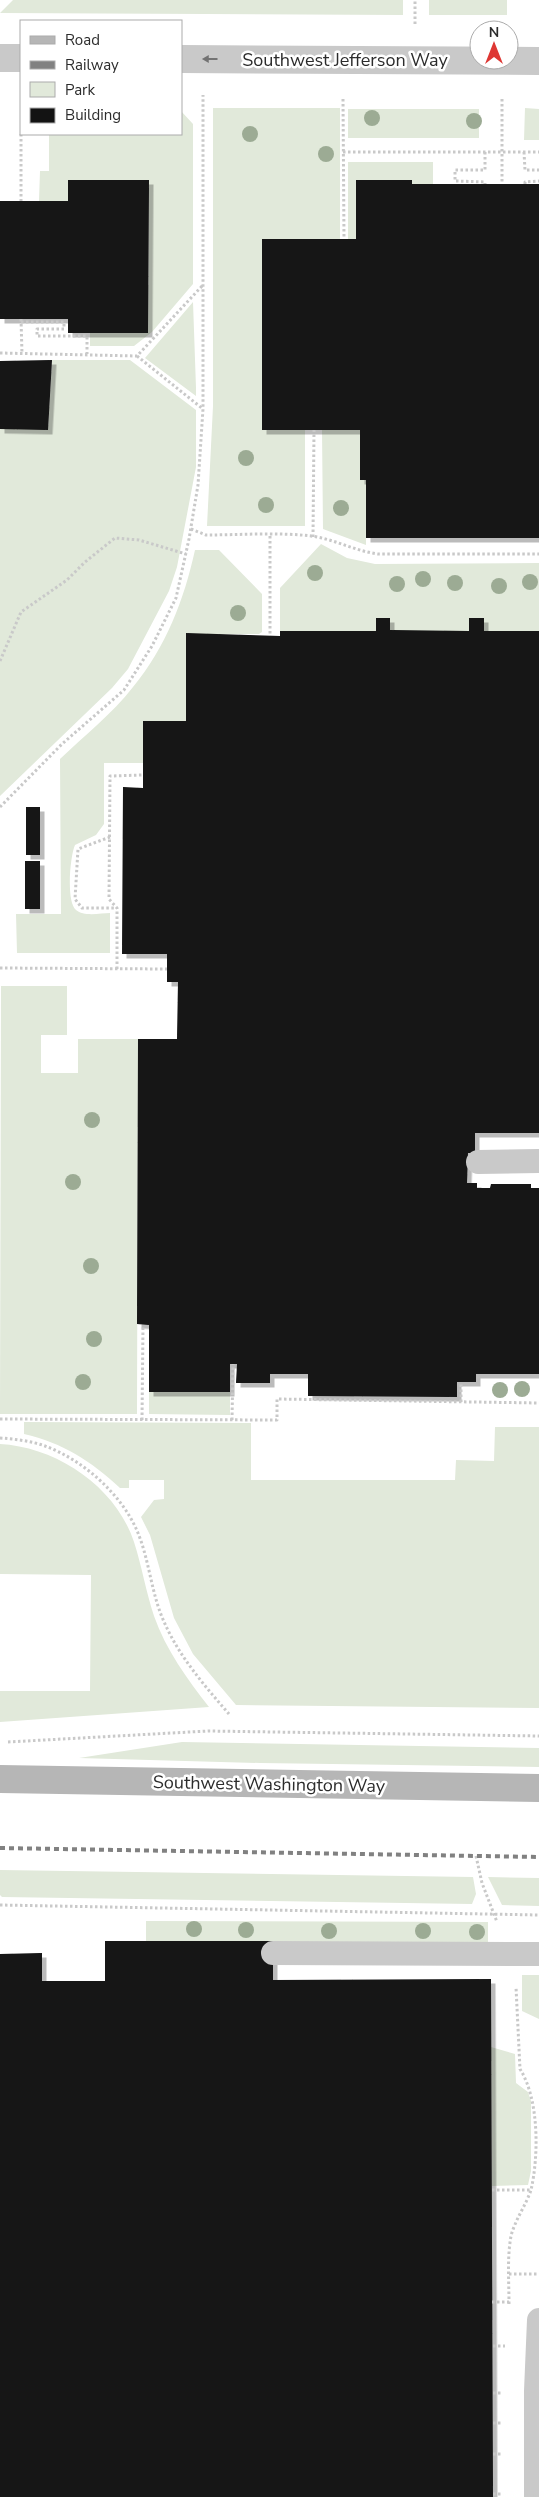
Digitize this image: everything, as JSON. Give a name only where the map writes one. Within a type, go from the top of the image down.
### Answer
[{"type":"street","points":[[0,58],[20,58]]},
{"type":"street","name":"Southwest Jefferson Way","points":[[192,59],[539,61]]},
{"type":"street","name":"Southwest Washington Way","points":[[0,1779],[539,1788]]},
{"type":"lane","points":[[478,1162],[539,1161]]},
{"type":"lane","points":[[273,1953],[539,1954]]},
{"type":"lane","points":[[536,2497],[536,2391],[539,2320]]},
{"type":"path","points":[[415,0],[415,24]]},
{"type":"path","points":[[0,807],[62,744],[124,690],[152,646],[176,598],[191,529],[198,485],[203,409],[203,285],[192,59]]},
{"type":"path","points":[[343,99],[344,239]]},
{"type":"path","points":[[502,99],[502,184]]},
{"type":"path","points":[[21,135],[21,201]]},
{"type":"path","points":[[343,152],[539,152]]},
{"type":"path","points":[[485,152],[485,170],[455,170],[455,181],[485,182],[485,184]]},
{"type":"path","points":[[524,152],[525,170],[539,170]]},
{"type":"path","points":[[525,184],[525,182],[539,181]]},
{"type":"path","points":[[137,356],[203,285]]},
{"type":"path","points":[[22,353],[21,320],[64,322],[64,329],[37,329],[37,336],[87,336],[87,354]]},
{"type":"path","points":[[0,353],[137,356],[203,409]]},
{"type":"path","points":[[313,537],[314,430]]},
{"type":"path","points":[[191,529],[206,535],[313,537],[332,541],[361,552],[378,554],[539,554]]},
{"type":"path","points":[[270,536],[270,636]]},
{"type":"path","points":[[0,661],[21,612],[67,580],[85,562],[115,538],[140,540],[186,554]]},
{"type":"path","points":[[117,969],[117,908],[109,899],[110,776],[143,775]]},
{"type":"path","points":[[110,837],[78,849],[75,899],[82,908],[117,908]]},
{"type":"path","points":[[0,968],[167,969]]},
{"type":"path","points":[[142,1420],[143,1325]]},
{"type":"path","points":[[232,1420],[233,1364]]},
{"type":"path","points":[[461,1402],[462,1382]]},
{"type":"path","points":[[0,1419],[277,1420],[277,1399],[400,1399],[539,1403]]},
{"type":"path","points":[[0,1438],[45,1446],[70,1458],[98,1478],[120,1504],[138,1532],[156,1599],[175,1644],[190,1668],[228,1714]]},
{"type":"path","points":[[0,1742],[208,1732],[539,1736]]},
{"type":"path","points":[[476,1856],[482,1883],[511,1953],[515,1969],[519,2018],[520,2069],[528,2079],[537,2107],[537,2156],[531,2190],[512,2232],[509,2250],[509,2311]]},
{"type":"path","points":[[0,1905],[539,1915]]},
{"type":"path","points":[[492,2190],[531,2190]]},
{"type":"path","points":[[509,2274],[539,2274]]},
{"type":"path","points":[[492,2302],[509,2302]]},
{"type":"path","points":[[493,2346],[509,2346]]},
{"type":"green space","points":[[13,0],[403,0],[403,15],[0,13]]},
{"type":"green space","points":[[429,0],[507,0],[507,15],[429,15]]},
{"type":"green space","points":[[213,108],[340,108],[340,239],[262,239],[262,430],[305,430],[305,526],[207,526],[213,406]]},
{"type":"green space","points":[[525,108],[539,109],[539,140],[524,140]]},
{"type":"green space","points":[[348,109],[479,109],[479,138],[348,138]]},
{"type":"green space","points":[[182,112],[193,124],[193,284],[152,332],[134,346],[90,346],[90,333],[148,333],[149,180],[68,180],[68,201],[39,201],[40,171],[49,171],[49,135],[182,135]]},
{"type":"green space","points":[[348,162],[433,162],[433,184],[412,184],[412,180],[356,180],[356,239],[348,239]]},
{"type":"green space","points":[[193,302],[196,388],[196,396],[145,358]]},
{"type":"green space","points":[[52,360],[130,360],[196,410],[196,467],[177,567],[169,591],[128,669],[112,688],[0,796],[0,429],[48,429]]},
{"type":"green space","points":[[322,430],[360,430],[360,479],[366,480],[366,545],[323,529]]},
{"type":"green space","points":[[321,544],[347,558],[375,564],[539,563],[539,631],[484,631],[483,618],[469,618],[469,631],[280,631],[280,588]]},
{"type":"green space","points":[[195,550],[219,550],[262,594],[262,632],[259,634],[186,634],[186,721],[143,763],[104,763],[104,824],[96,835],[75,845],[70,868],[70,889],[73,905],[79,912],[88,914],[110,913],[110,953],[17,953],[16,914],[61,914],[60,759],[116,706],[145,672],[164,639],[179,605]]},
{"type":"green space","points":[[1,986],[67,986],[67,1035],[41,1035],[41,1073],[78,1073],[78,1039],[138,1039],[137,1414],[0,1414]]},
{"type":"green space","points":[[149,1392],[230,1392],[230,1415],[149,1414]]},
{"type":"green space","points":[[24,1422],[251,1423],[251,1480],[455,1480],[456,1460],[494,1461],[495,1427],[539,1427],[539,1708],[236,1705],[193,1654],[174,1618],[150,1535],[141,1517],[154,1500],[164,1499],[164,1480],[129,1480],[129,1488],[120,1488],[98,1469],[76,1454],[51,1442],[24,1434]]},
{"type":"green space","points":[[0,1444],[42,1453],[63,1462],[99,1488],[113,1504],[125,1522],[134,1542],[151,1607],[159,1629],[185,1675],[209,1707],[0,1722],[0,1691],[90,1691],[91,1575],[0,1574]]},
{"type":"green space","points":[[182,1742],[539,1748],[539,1767],[79,1758]]},
{"type":"green space","points":[[0,1870],[473,1877],[476,1894],[472,1904],[2,1897],[0,1895]]},
{"type":"green space","points":[[488,1877],[539,1878],[539,1906],[502,1905]]},
{"type":"green space","points":[[146,1921],[488,1922],[488,1943],[146,1941]]},
{"type":"green space","points":[[522,1975],[539,1975],[539,2019],[522,2011]]},
{"type":"green space","points":[[491,2047],[515,2054],[516,2083],[528,2092],[531,2101],[531,2171],[528,2185],[492,2186]]},
{"type":"building","points":[[68,180],[149,180],[148,333],[68,333],[68,319],[0,319],[0,201],[68,201]]},
{"type":"building","points":[[356,180],[412,180],[412,184],[539,184],[539,538],[366,538],[366,480],[360,480],[360,430],[262,430],[262,239],[356,239]]},
{"type":"building","points":[[52,360],[48,430],[0,429],[0,361]]},
{"type":"building","points":[[376,618],[390,618],[390,630],[469,631],[469,618],[484,618],[484,631],[539,631],[539,1133],[475,1133],[475,1153],[468,1153],[467,1183],[477,1183],[477,1188],[490,1188],[491,1184],[531,1184],[531,1188],[539,1188],[539,1374],[476,1374],[476,1382],[457,1382],[457,1397],[308,1396],[308,1374],[270,1374],[270,1383],[236,1383],[237,1364],[230,1364],[230,1392],[149,1392],[149,1325],[137,1324],[138,1039],[177,1039],[178,982],[167,982],[167,954],[122,954],[123,787],[143,788],[143,721],[186,721],[186,633],[280,636],[280,631],[376,631]]},
{"type":"building","points":[[26,807],[40,807],[40,855],[26,855]]},
{"type":"building","points":[[25,861],[40,861],[40,909],[25,909]]},
{"type":"building","points":[[105,1941],[273,1941],[273,1980],[491,1979],[493,2497],[0,2497],[0,1954],[42,1953],[42,1981],[105,1981]]},
{"type":"railway","points":[[0,1848],[539,1857]]}]
